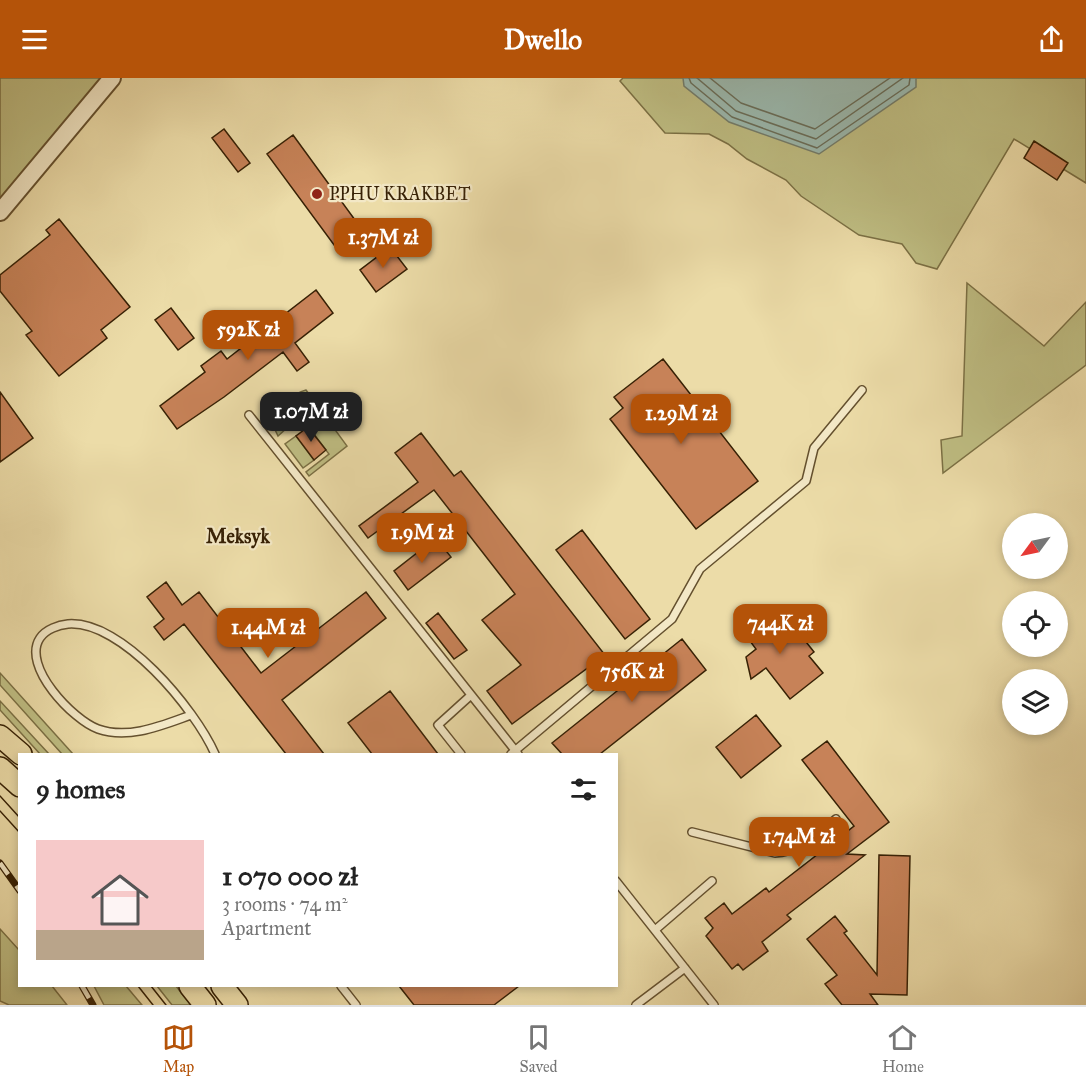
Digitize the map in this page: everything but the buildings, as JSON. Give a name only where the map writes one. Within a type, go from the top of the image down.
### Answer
[{"type":"main road","points":[[0,736],[20,753]]},
{"type":"main road","points":[[0,768],[18,784]]},
{"type":"main road","points":[[191,987],[205,1005]]},
{"type":"street","points":[[0,212],[112,78]]},
{"type":"lane","points":[[249,415],[515,753],[672,619],[700,569],[806,481],[814,448],[862,390]]},
{"type":"lane","points":[[191,715],[132,732],[98,729],[73,713],[56,695],[40,671],[35,654],[40,637],[58,625],[80,623],[107,634],[139,656],[167,683],[191,715],[214,753]]},
{"type":"lane","points":[[460,753],[438,725],[470,696]]},
{"type":"lane","points":[[692,832],[775,853],[788,852],[798,849],[836,819]]},
{"type":"lane","points":[[655,930],[712,881]]},
{"type":"lane","points":[[618,884],[714,1005]]},
{"type":"lane","points":[[636,1005],[685,968]]},
{"type":"lane","points":[[342,987],[356,1005]]},
{"type":"shaded area","points":[[0,78],[102,78],[0,200]]},
{"type":"shaded area","points":[[623,78],[1086,78],[1086,183],[1014,139],[937,269],[916,263],[902,244],[859,235],[801,196],[786,180],[747,159],[728,144],[709,134],[665,133],[620,81]]},
{"type":"shaded area","points":[[967,283],[1044,346],[1086,302],[1086,365],[943,473],[941,440],[962,436]]},
{"type":"shaded area","points":[[306,390],[347,446],[309,476],[306,472],[329,454],[298,413],[285,423],[288,427],[278,436],[271,421],[276,411],[286,402]]},
{"type":"shaded area","points":[[296,436],[314,460],[303,468],[285,444]]},
{"type":"shaded area","points":[[0,673],[72,753],[61,753],[0,685]]},
{"type":"shaded area","points":[[0,701],[48,753],[39,753],[0,710]]},
{"type":"shaded area","points":[[0,929],[18,949],[18,987],[53,987],[67,1005],[9,1005],[0,1001]]},
{"type":"shaded area","points":[[95,987],[127,987],[142,1005],[104,1005]]},
{"type":"shaded area","points":[[158,987],[177,987],[191,1005],[172,1005]]},
{"type":"water","points":[[683,78],[916,78],[916,87],[819,154],[729,122],[684,86]]},
{"type":"tram line","points":[[0,796],[18,816]]},
{"type":"tram line","points":[[0,811],[18,831]]},
{"type":"tram line","points":[[139,987],[153,1005]]},
{"type":"tram line","points":[[152,987],[166,1005]]},
{"type":"railway","points":[[0,863],[18,888]]},
{"type":"railway","points":[[83,987],[93,1005]]},
{"type":"place","name":"PPHU KRAKBET","points":[[317,194]]},
{"type":"district","name":"Meksyk","points":[[238,536]]}]
